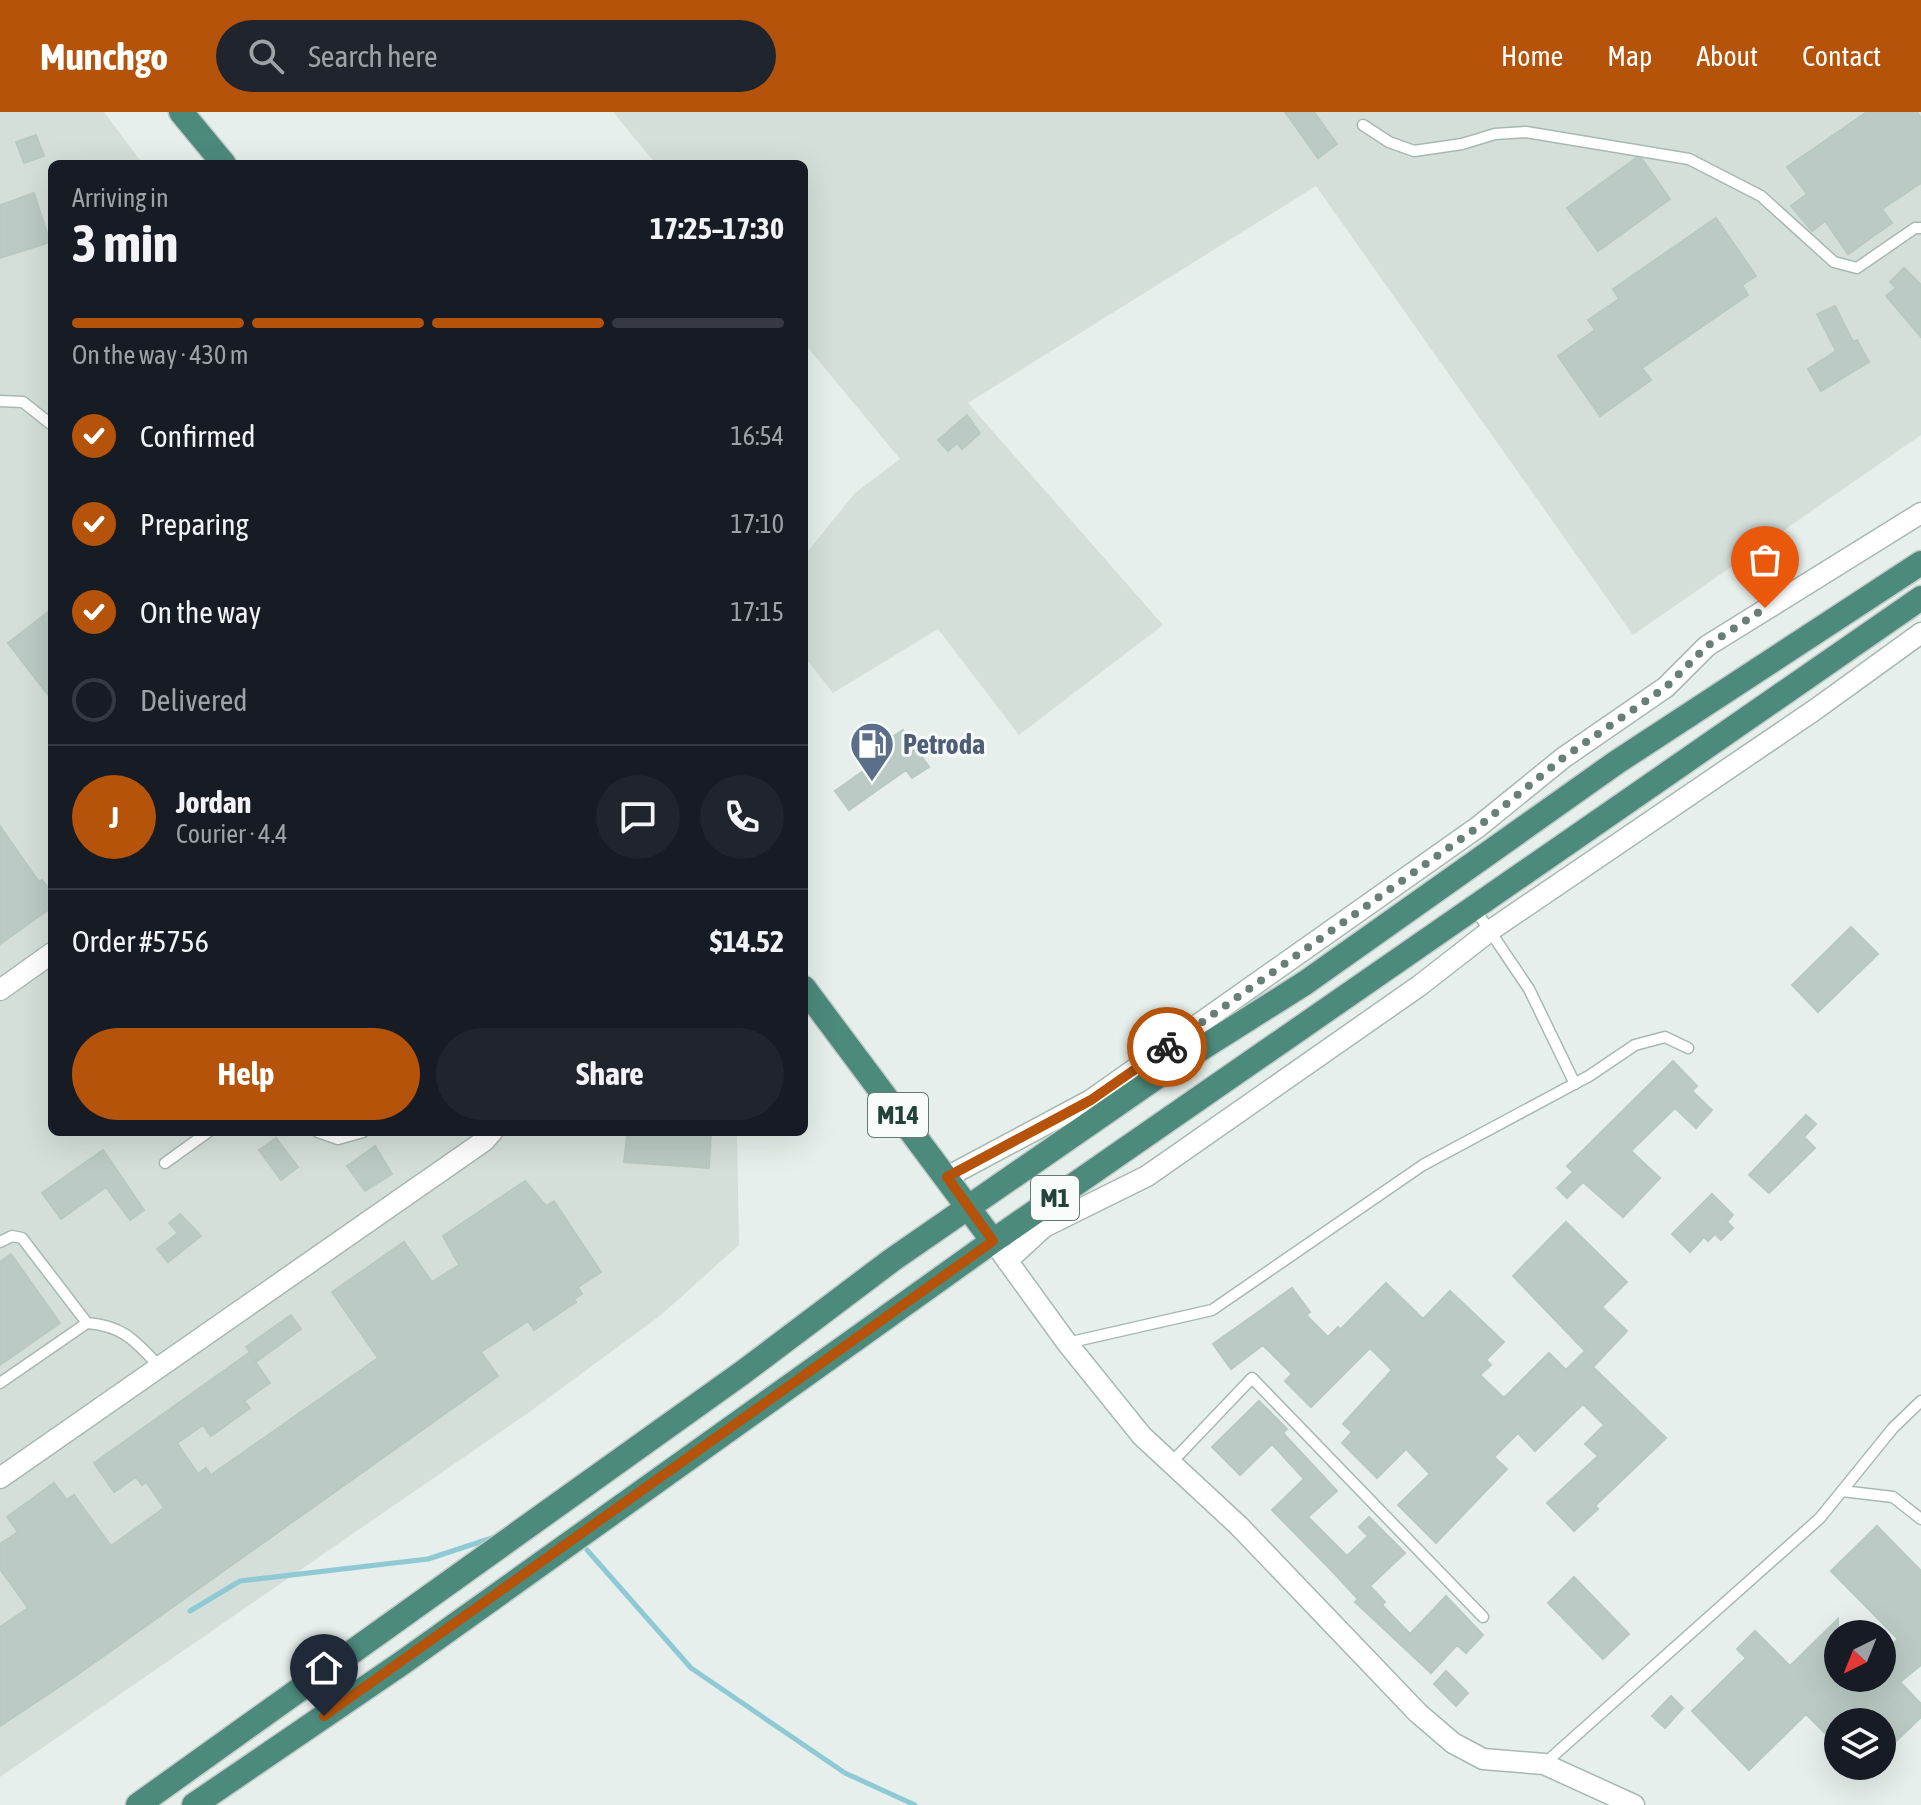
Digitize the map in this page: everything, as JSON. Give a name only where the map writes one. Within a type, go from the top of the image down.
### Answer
[{"type":"highway","points":[[184,113],[221,160]]},
{"type":"highway","name":"M1","points":[[138,1805],[418,1607],[969,1207],[1164,1072],[1305,983],[1617,762],[1921,563]]},
{"type":"highway","name":"M1","points":[[194,1805],[1000,1251],[1474,907],[1921,598]]},
{"type":"highway","name":"M14","points":[[808,993],[1000,1251]]},
{"type":"street","points":[[947,1177],[1091,1100],[1478,827],[1563,758],[1666,687],[1707,646],[1921,513]]},
{"type":"street","points":[[1634,1805],[1544,1764],[1483,1759],[1453,1743],[1418,1713],[1239,1526],[1142,1436],[1067,1343],[1000,1251],[1147,1176],[1419,986],[1491,930],[1816,709],[1921,633]]},
{"type":"street","points":[[0,990],[48,956]]},
{"type":"street","points":[[0,1478],[488,1136]]},
{"type":"lane","points":[[1363,125],[1389,142],[1414,151],[1462,144],[1495,134],[1526,132],[1689,159],[1761,196],[1834,262],[1857,268],[1919,226]]},
{"type":"lane","points":[[0,401],[23,402],[48,422]]},
{"type":"lane","points":[[1474,907],[1529,989],[1575,1084]]},
{"type":"lane","points":[[1067,1343],[1212,1310],[1423,1165],[1575,1084],[1635,1045],[1665,1037],[1688,1048]]},
{"type":"lane","points":[[165,1163],[202,1136]]},
{"type":"lane","points":[[329,1136],[338,1139],[349,1136]]},
{"type":"lane","points":[[0,1242],[12,1236],[22,1238],[87,1323]]},
{"type":"lane","points":[[0,1383],[87,1323],[109,1325],[124,1332],[160,1367]]},
{"type":"lane","points":[[1171,1463],[1252,1378],[1483,1617]]},
{"type":"lane","points":[[1544,1764],[1820,1518],[1893,1428],[1921,1401]]},
{"type":"lane","points":[[1842,1491],[1893,1497],[1921,1519]]},
{"type":"shaded area","points":[[0,112],[104,112],[140,160],[48,160],[48,1136],[737,1136],[739,1245],[661,1315],[528,1413],[0,1777]]},
{"type":"shaded area","points":[[613,112],[1921,112],[1921,435],[1633,635],[1316,186],[968,403],[1163,625],[1019,735],[938,629],[833,693],[808,661],[808,551],[855,493],[900,459],[808,348],[808,160],[653,160]]},
{"type":"building","points":[[1285,112],[1314,112],[1337,144],[1318,158]]},
{"type":"building","points":[[1867,112],[1917,112],[1921,118],[1921,183],[1882,209],[1892,223],[1848,254],[1825,221],[1812,231],[1791,206],[1807,194],[1787,167]]},
{"type":"building","points":[[36,135],[44,156],[24,163],[16,142]]},
{"type":"building","points":[[1636,158],[1642,159],[1670,199],[1598,251],[1567,208]]},
{"type":"building","points":[[34,193],[48,243],[0,258],[0,205]]},
{"type":"building","points":[[1716,218],[1756,276],[1742,285],[1748,295],[1642,368],[1651,380],[1600,416],[1558,356],[1595,330],[1588,320],[1619,299],[1613,289]]},
{"type":"building","points":[[1904,268],[1921,285],[1921,337],[1886,296],[1896,288],[1890,282]]},
{"type":"building","points":[[1835,306],[1853,342],[1857,340],[1869,362],[1821,391],[1808,369],[1836,351],[1817,314]]},
{"type":"building","points":[[967,415],[980,433],[962,449],[957,443],[948,451],[938,440]]},
{"type":"building","points":[[48,612],[48,695],[8,643]]},
{"type":"building","points":[[903,730],[929,767],[912,778],[906,770],[849,810],[835,791],[893,750],[886,741]]},
{"type":"building","points":[[0,826],[39,882],[42,880],[48,888],[48,910],[0,944]]},
{"type":"building","points":[[1851,927],[1878,954],[1818,1012],[1792,985]]},
{"type":"building","points":[[1673,1061],[1697,1086],[1692,1091],[1712,1110],[1696,1128],[1675,1108],[1631,1151],[1660,1178],[1623,1217],[1583,1182],[1567,1198],[1557,1188],[1573,1172],[1567,1166]]},
{"type":"building","points":[[1806,1115],[1816,1124],[1804,1137],[1815,1148],[1769,1193],[1749,1175]]},
{"type":"building","points":[[627,1136],[711,1136],[709,1168],[624,1162]]},
{"type":"building","points":[[276,1138],[298,1167],[281,1180],[259,1150]]},
{"type":"building","points":[[375,1146],[392,1174],[365,1191],[347,1166]]},
{"type":"building","points":[[103,1150],[144,1210],[130,1220],[106,1187],[61,1219],[42,1193]]},
{"type":"building","points":[[525,1181],[546,1206],[554,1201],[601,1272],[578,1287],[582,1294],[574,1299],[576,1302],[534,1330],[528,1321],[481,1352],[498,1376],[77,1675],[0,1726],[0,1627],[28,1608],[0,1569],[0,1544],[18,1532],[7,1517],[54,1483],[67,1500],[74,1495],[111,1546],[164,1508],[146,1482],[142,1485],[136,1477],[114,1492],[94,1463],[249,1353],[270,1383],[244,1401],[250,1408],[211,1436],[203,1425],[177,1443],[198,1474],[206,1468],[211,1475],[378,1358],[332,1292],[404,1242],[432,1282],[459,1265],[443,1236]]},
{"type":"building","points":[[1712,1194],[1733,1215],[1727,1222],[1733,1228],[1721,1240],[1715,1234],[1708,1241],[1704,1237],[1690,1252],[1672,1234]]},
{"type":"building","points":[[180,1214],[201,1236],[168,1262],[157,1249],[178,1233],[169,1223]]},
{"type":"building","points":[[1566,1222],[1627,1282],[1602,1307],[1627,1331],[1593,1367],[1666,1438],[1595,1506],[1598,1509],[1574,1531],[1547,1503],[1598,1456],[1585,1444],[1604,1425],[1583,1404],[1535,1451],[1518,1433],[1494,1457],[1507,1469],[1436,1543],[1398,1505],[1430,1474],[1406,1449],[1377,1478],[1342,1443],[1352,1432],[1343,1424],[1392,1370],[1370,1348],[1311,1407],[1285,1381],[1292,1374],[1263,1345],[1231,1369],[1213,1344],[1292,1288],[1310,1312],[1306,1315],[1328,1337],[1338,1327],[1341,1329],[1386,1283],[1423,1319],[1450,1291],[1504,1342],[1486,1360],[1491,1365],[1480,1375],[1504,1398],[1549,1353],[1566,1370],[1585,1351],[1513,1276]]},
{"type":"building","points":[[11,1254],[60,1323],[0,1365],[0,1262]]},
{"type":"building","points":[[291,1315],[301,1329],[257,1361],[246,1347]]},
{"type":"building","points":[[1259,1401],[1287,1429],[1283,1433],[1337,1491],[1308,1517],[1347,1556],[1368,1536],[1359,1527],[1369,1517],[1405,1553],[1370,1586],[1385,1602],[1382,1605],[1410,1634],[1446,1596],[1483,1635],[1466,1653],[1457,1645],[1431,1673],[1355,1602],[1358,1599],[1272,1510],[1304,1479],[1272,1444],[1240,1475],[1212,1447]]},
{"type":"building","points":[[1877,1526],[1921,1571],[1921,1665],[1900,1682],[1921,1704],[1921,1717],[1896,1741],[1896,1708],[1824,1708],[1824,1732],[1806,1714],[1749,1770],[1692,1711],[1746,1658],[1737,1649],[1755,1631],[1790,1666],[1824,1633],[1824,1692],[1896,1692],[1896,1620],[1879,1620],[1831,1571]]},
{"type":"building","points":[[1574,1577],[1629,1634],[1603,1659],[1548,1603]]},
{"type":"building","points":[[1446,1671],[1468,1693],[1456,1706],[1434,1684]]},
{"type":"building","points":[[1671,1696],[1683,1708],[1665,1728],[1652,1716]]},
{"type":"waterway","points":[[190,1611],[240,1581],[428,1559],[495,1537]]},
{"type":"waterway","points":[[587,1550],[691,1668],[845,1773],[915,1805]]},
{"type":"way so far","points":[[1167,1047],[1478,827],[1563,758],[1666,687],[1707,646],[1765,608]]},
{"type":"place","name":"Petroda","points":[[872,783]]},
{"type":"route","points":[[324,1716],[993,1241],[947,1177],[1091,1100],[1167,1047]]}]
